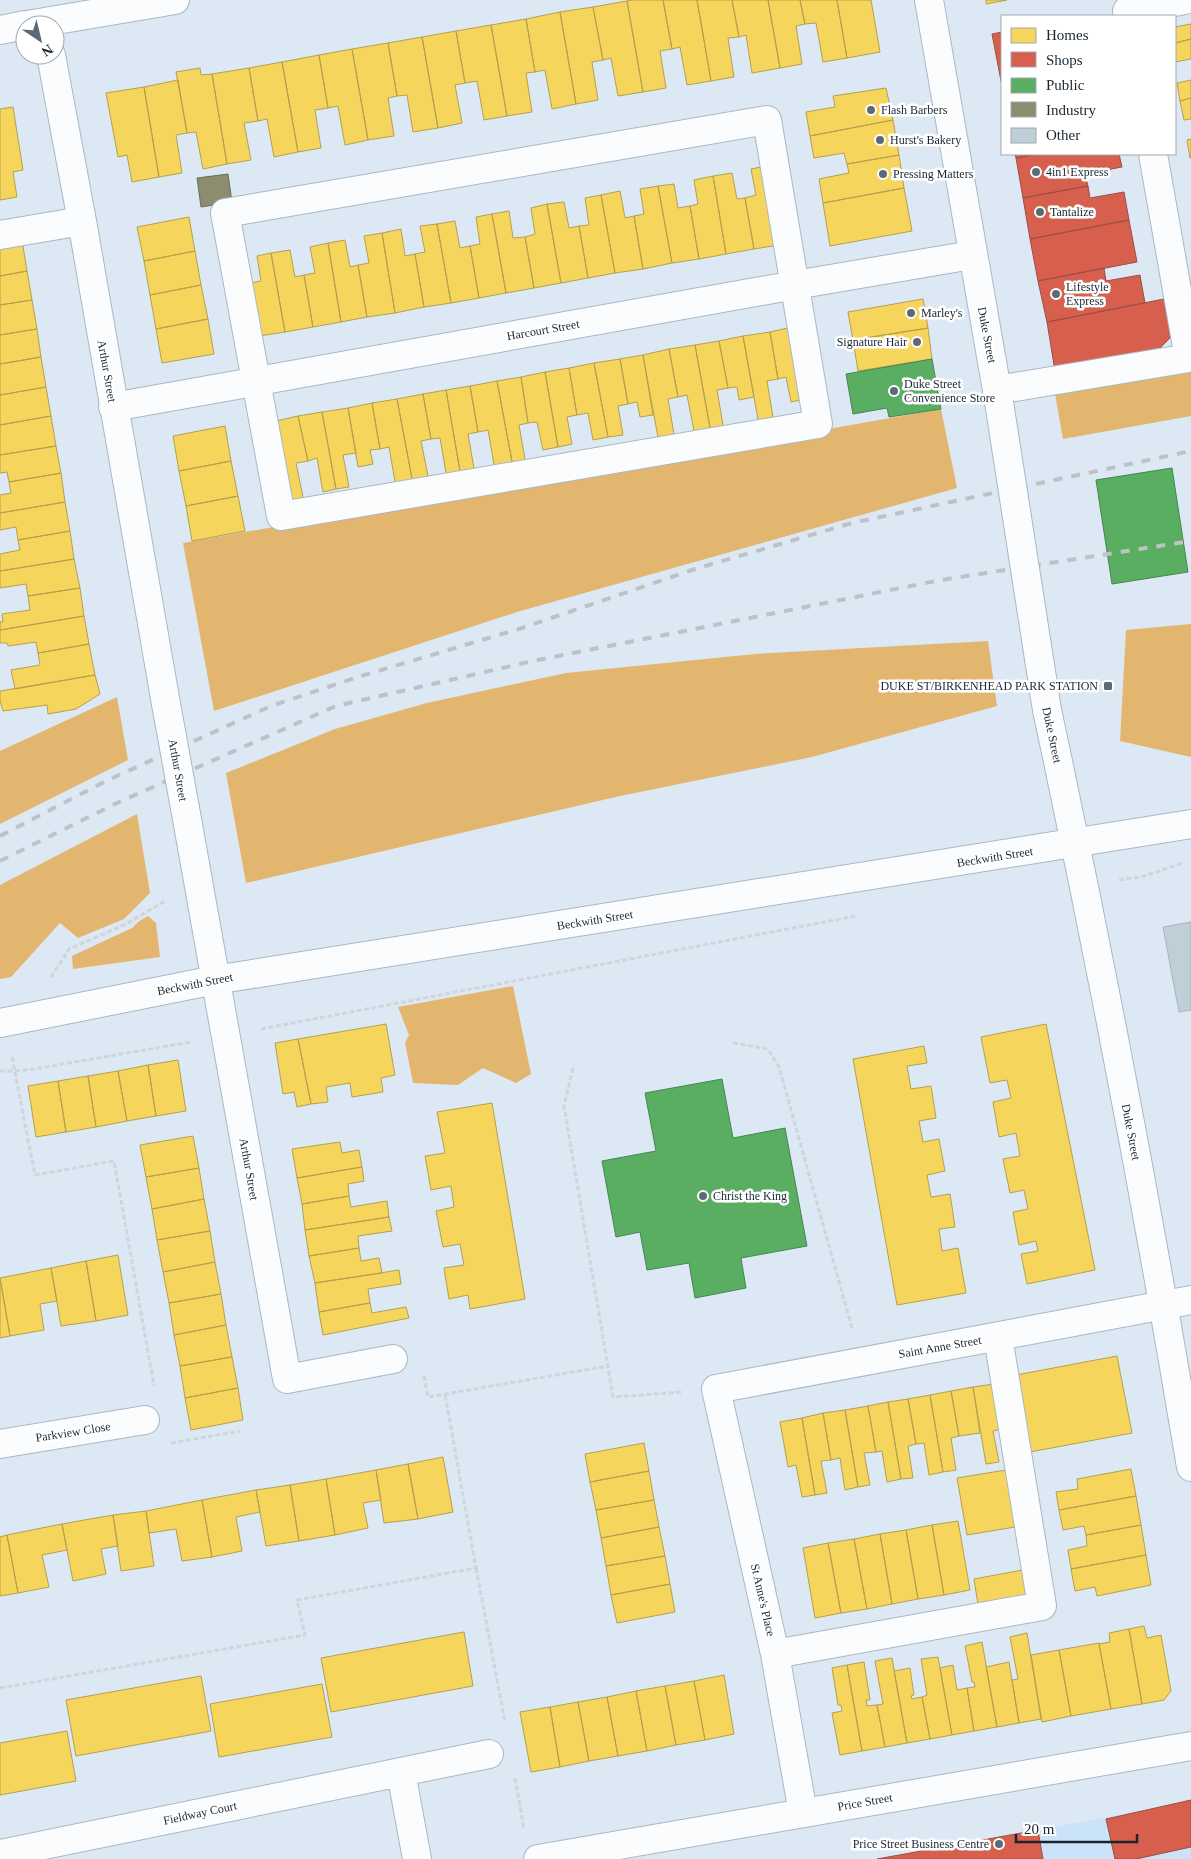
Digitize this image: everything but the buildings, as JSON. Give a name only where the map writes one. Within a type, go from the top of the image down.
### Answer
[{"type":"street","points":[[65,19],[175,0]]},
{"type":"street","name":"Duke Street","points":[[929,0],[998,396],[1047,710],[1076,844],[1164,1306],[1191,1467]]},
{"type":"street","points":[[1128,15],[1127,11],[1185,0]]},
{"type":"street","points":[[0,30],[15,27]]},
{"type":"street","name":"Arthur Street","points":[[53,65],[287,1379],[393,1360]]},
{"type":"street","points":[[767,120],[795,285],[818,424],[281,516],[225,213],[767,120]]},
{"type":"street","points":[[998,396],[1189,358],[1153,155]]},
{"type":"street","points":[[0,235],[82,221]]},
{"type":"street","name":"Harcourt Street","points":[[113,407],[972,255]]},
{"type":"street","name":"Beckwith Street","points":[[10,1021],[215,980],[1076,844],[1191,824]]},
{"type":"street","name":"Saint Anne Street","points":[[716,1389],[1191,1300]]},
{"type":"street","points":[[775,1654],[1042,1606],[998,1337]]},
{"type":"street","name":"St Anne's Place","points":[[716,1389],[775,1654],[803,1813]]},
{"type":"street","name":"Parkview Close","points":[[0,1444],[152,1419]]},
{"type":"street","name":"Price Street","points":[[538,1859],[1191,1746]]},
{"type":"street","name":"Fieldway Court","points":[[0,1854],[489,1754]]},
{"type":"street","points":[[401,1772],[417,1859]]},
{"type":"path","points":[[1084,886],[1141,876],[1191,861]]},
{"type":"path","points":[[198,882],[124,925],[68,949],[10,1021],[14,1071],[36,1175],[114,1161],[152,1419],[164,1444],[240,1431]]},
{"type":"path","points":[[0,1071],[14,1071],[225,1036],[864,914]]},
{"type":"path","points":[[733,1043],[768,1049],[779,1067],[861,1361]]},
{"type":"path","points":[[573,1068],[564,1106],[613,1397],[716,1389]]},
{"type":"path","points":[[393,1360],[420,1355],[428,1397],[608,1366]]},
{"type":"path","points":[[445,1394],[506,1728]]},
{"type":"path","points":[[0,1688],[304,1636],[297,1600],[476,1568]]},
{"type":"path","points":[[514,1775],[525,1831]]},
{"type":"shaded area","points":[[1191,367],[1191,416],[1063,439],[1054,388]]},
{"type":"shaded area","points":[[941,409],[957,488],[517,612],[214,711],[183,543]]},
{"type":"shaded area","points":[[1191,624],[1191,757],[1120,741],[1126,630]]},
{"type":"shaded area","points":[[988,641],[997,706],[812,757],[620,796],[246,883],[226,773],[335,729],[427,703],[566,673],[755,654]]},
{"type":"shaded area","points":[[117,697],[128,760],[0,824],[0,751]]},
{"type":"shaded area","points":[[137,814],[150,893],[124,919],[78,938],[60,923],[11,977],[0,979],[0,885]]},
{"type":"shaded area","points":[[148,916],[156,923],[160,957],[73,969],[72,956],[132,928]]},
{"type":"shaded area","points":[[513,986],[531,1074],[516,1083],[483,1068],[458,1085],[413,1083],[405,1043],[409,1035],[398,1007]]},
{"type":"shaded area","points":[[1191,1802],[1191,1859],[877,1859],[1038,1830]]},
{"type":"railway","points":[[0,836],[106,781],[271,706],[361,676],[522,628],[695,569],[852,523],[1191,451]]},
{"type":"railway","points":[[0,861],[117,803],[336,706],[533,661],[941,580],[1191,541]]},
{"type":"place","name":"Flash Barbers","points":[[871,110]]},
{"type":"place","name":"Hurst's Bakery","points":[[880,140]]},
{"type":"place","name":"4in1 Express","points":[[1036,172]]},
{"type":"place","name":"Pressing Matters","points":[[883,174]]},
{"type":"place","name":"Tantalize","points":[[1040,212]]},
{"type":"place","name":"Lifestyle Express","points":[[1056,294]]},
{"type":"place","name":"Marley's","points":[[911,313]]},
{"type":"place","name":"Signature Hair","points":[[917,342]]},
{"type":"place","name":"Duke Street Convenience Store","points":[[894,391]]},
{"type":"place","name":"DUKE ST/BIRKENHEAD PARK STATION","points":[[1108,686]]},
{"type":"place","name":"Christ the King","points":[[703,1196]]},
{"type":"place","name":"Price Street Business Centre","points":[[999,1844]]}]
